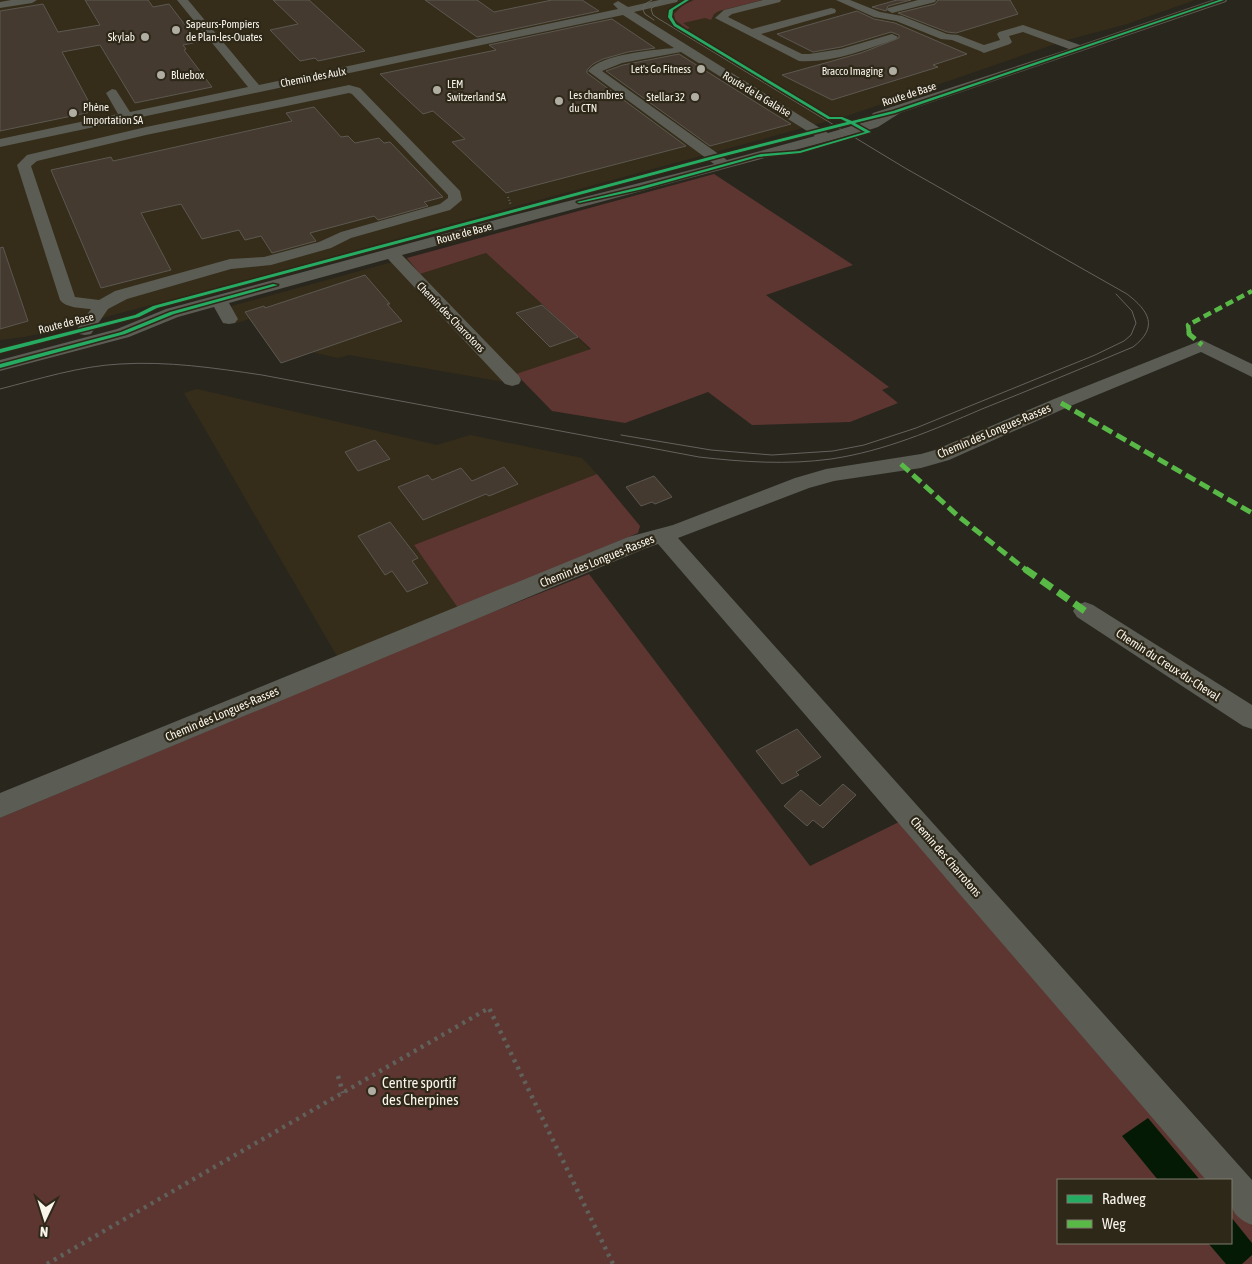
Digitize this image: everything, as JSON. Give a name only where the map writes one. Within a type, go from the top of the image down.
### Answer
[{"type":"street","points":[[0,5],[32,0]]},
{"type":"street","points":[[182,0],[256,89]]},
{"type":"street","name":"Route de la Galaise","points":[[612,0],[680,51],[822,134]]},
{"type":"street","name":"Chemin des Aulx","points":[[0,143],[673,0]]},
{"type":"street","points":[[776,0],[721,16],[723,20],[799,57],[813,66]]},
{"type":"street","points":[[841,0],[878,15],[898,18],[945,37],[954,37],[984,49],[1006,42],[1003,34],[1023,28],[1076,48]]},
{"type":"street","points":[[867,0],[895,11],[931,0]]},
{"type":"street","name":"Route de Base","points":[[0,366],[123,332],[172,313],[504,222],[725,165],[822,134],[873,124],[894,112],[1056,56],[1124,27],[1206,0]]},
{"type":"street","name":"Route de Base","points":[[1124,27],[1222,0]]},
{"type":"street","points":[[751,34],[831,11]]},
{"type":"street","points":[[799,57],[815,58],[892,38]]},
{"type":"street","points":[[629,63],[680,51]]},
{"type":"street","points":[[680,51],[658,52],[601,66],[594,71],[725,165]]},
{"type":"street","points":[[84,330],[102,305],[121,295],[230,264],[265,262],[325,245],[346,235],[416,217],[445,207],[455,200],[455,194],[356,91],[349,89],[146,131],[32,158],[24,165],[68,300],[78,303],[102,305]]},
{"type":"street","points":[[112,93],[126,116]]},
{"type":"street","points":[[416,217],[484,219],[504,222]]},
{"type":"street","name":"Chemin des Charrotons","points":[[391,253],[512,380]]},
{"type":"street","points":[[220,300],[229,319]]},
{"type":"street","name":"Route de Base","points":[[0,351],[137,316],[172,313]]},
{"type":"street","name":"Chemin des Longues-Rasses","points":[[0,806],[636,543],[680,530],[802,483],[833,474],[921,461],[942,455],[1061,403],[1202,345],[1252,372]]},
{"type":"street","name":"Chemin des Charrotons","points":[[662,535],[1228,1179]]},
{"type":"street","name":"Chemin du Creux-du-Cheval","points":[[1085,611],[1252,718]]},
{"type":"street","name":"Chemin des Charrotons","points":[[1232,1183],[1252,1207]]},
{"type":"path","points":[[484,219],[523,209]]},
{"type":"path","points":[[47,1264],[489,1008],[613,1264]]},
{"type":"path","points":[[338,1076],[343,1093]]},
{"type":"shaded area","points":[[0,0],[1195,0],[1127,24],[1067,40],[847,116],[254,278],[52,331],[0,340]]},
{"type":"shaded area","points":[[694,0],[762,0],[719,11],[714,14],[711,20],[705,18],[683,23],[690,28],[687,29],[675,20],[674,14],[683,5]]},
{"type":"shaded area","points":[[714,174],[853,265],[766,295],[889,387],[882,390],[898,403],[850,422],[752,425],[708,392],[625,423],[552,411],[516,374],[591,349],[486,253],[420,274],[407,258]]},
{"type":"shaded area","points":[[486,253],[591,350],[517,374],[522,382],[504,382],[349,355],[338,358],[312,352],[281,363],[250,319],[236,323],[228,307],[407,258],[420,274]]},
{"type":"shaded area","points":[[197,389],[437,445],[470,435],[582,458],[597,474],[414,545],[458,608],[338,658],[184,393]]},
{"type":"shaded area","points":[[597,474],[640,526],[638,533],[458,608],[414,545]]},
{"type":"shaded area","name":"Centre sportif des Cherpines","points":[[589,574],[810,866],[903,820],[1213,1179],[1057,1179],[1057,1244],[1232,1244],[1232,1201],[1252,1226],[1252,1264],[0,1264],[0,818],[450,629]]},
{"type":"shaded area","points":[[1148,1118],[1199,1179],[1157,1179],[1122,1136]]},
{"type":"shaded area","points":[[1232,1218],[1252,1243],[1252,1255],[1242,1264],[1226,1264],[1209,1244],[1232,1244]]},
{"type":"building","points":[[85,0],[148,0],[153,7],[169,4],[198,42],[183,45],[186,49],[184,50],[212,87],[135,103],[100,45],[62,52],[90,104],[87,105],[91,112],[0,131],[0,11],[43,4],[58,32],[100,25]]},
{"type":"building","points":[[273,0],[309,0],[365,51],[318,61],[315,58],[300,61],[270,30],[298,24]]},
{"type":"building","points":[[425,0],[477,0],[494,12],[552,0],[582,0],[599,11],[477,37]]},
{"type":"building","points":[[897,0],[911,0],[888,6],[886,11],[872,7]]},
{"type":"building","points":[[938,0],[1010,0],[1018,14],[956,33],[947,32],[898,13],[935,4]]},
{"type":"building","points":[[857,11],[874,19],[895,23],[967,54],[933,65],[938,67],[832,100],[782,75],[861,53],[899,38],[899,35],[891,32],[841,47],[813,52],[777,34]]},
{"type":"building","points":[[612,19],[655,48],[628,52],[603,59],[593,64],[587,70],[587,73],[686,146],[506,193],[452,142],[465,139],[433,111],[423,114],[380,74],[496,50],[489,45]]},
{"type":"building","name":"Stellar 32","points":[[679,54],[791,124],[710,146],[606,71],[623,65]]},
{"type":"building","points":[[314,107],[341,137],[348,136],[355,143],[379,138],[384,143],[390,142],[443,197],[424,202],[428,206],[378,220],[374,216],[310,233],[316,241],[272,253],[261,236],[245,240],[239,230],[202,239],[181,204],[141,213],[171,270],[101,288],[51,170],[111,157],[113,161],[292,121],[286,113]]},
{"type":"building","points":[[3,247],[28,321],[0,329],[0,248]]},
{"type":"building","points":[[365,275],[402,321],[281,363],[245,312],[264,306],[265,308]]},
{"type":"building","points":[[542,305],[578,337],[550,347],[516,313]]},
{"type":"building","points":[[375,440],[390,459],[358,471],[345,452]]},
{"type":"building","points":[[504,467],[518,484],[489,496],[486,494],[423,520],[398,487],[428,475],[432,480],[461,468],[472,481]]},
{"type":"building","points":[[654,476],[672,497],[655,504],[652,502],[641,506],[626,487]]},
{"type":"building","points":[[390,522],[418,558],[412,561],[428,583],[407,592],[392,571],[385,575],[358,536]]},
{"type":"building","points":[[797,729],[821,757],[796,772],[799,775],[782,784],[756,751]]},
{"type":"building","points":[[843,784],[856,795],[823,828],[813,820],[807,826],[784,806],[801,790],[820,806]]},
{"type":"tram line","points":[[652,0],[645,4],[643,10],[645,14],[654,20]]},
{"type":"tram line","points":[[0,389],[60,373],[105,365],[156,363],[191,366],[262,375],[699,457],[748,461],[798,462],[851,455],[908,439],[1133,347],[1146,333],[1148,319],[1141,307],[1127,294],[905,168],[659,19],[653,15],[651,9],[661,0]]},
{"type":"tram line","points":[[621,435],[711,450],[772,455],[833,451],[864,445],[916,428],[1095,355],[1124,341],[1131,335],[1136,323],[1132,311],[1116,294]]},
{"type":"marked path","points":[[1202,345],[1189,334],[1188,325],[1252,291]]},
{"type":"marked path","points":[[1061,403],[1252,513]]},
{"type":"marked path","points":[[901,464],[936,497],[989,541],[1085,611]]},
{"type":"cycle path","points":[[687,0],[671,10],[670,17],[675,25],[829,118],[842,118],[869,132]]},
{"type":"cycle path","points":[[0,351],[137,316],[155,307],[715,157],[894,112],[1222,0]]},
{"type":"cycle path","points":[[757,156],[800,152],[869,132]]},
{"type":"cycle path","points":[[579,202],[641,188],[761,155]]},
{"type":"cycle path","points":[[0,366],[123,333],[172,313],[275,285]]},
{"type":"place","name":"Sapeurs-Pompiers de Plan-les-Ouates","points":[[176,30]]},
{"type":"place","name":"Skylab","points":[[145,37]]},
{"type":"place","name":"Let's Go Fitness","points":[[701,69]]},
{"type":"place","name":"Bracco Imaging","points":[[893,71]]},
{"type":"place","name":"Bluebox","points":[[161,75]]},
{"type":"place","name":"LEM Switzerland SA","points":[[437,90]]},
{"type":"place","name":"Stellar 32","points":[[695,97]]},
{"type":"place","name":"Les chambres du CTN","points":[[559,101]]},
{"type":"place","name":"Phène Importation SA","points":[[73,113]]},
{"type":"place","name":"Centre sportif des Cherpines","points":[[372,1091]]}]
